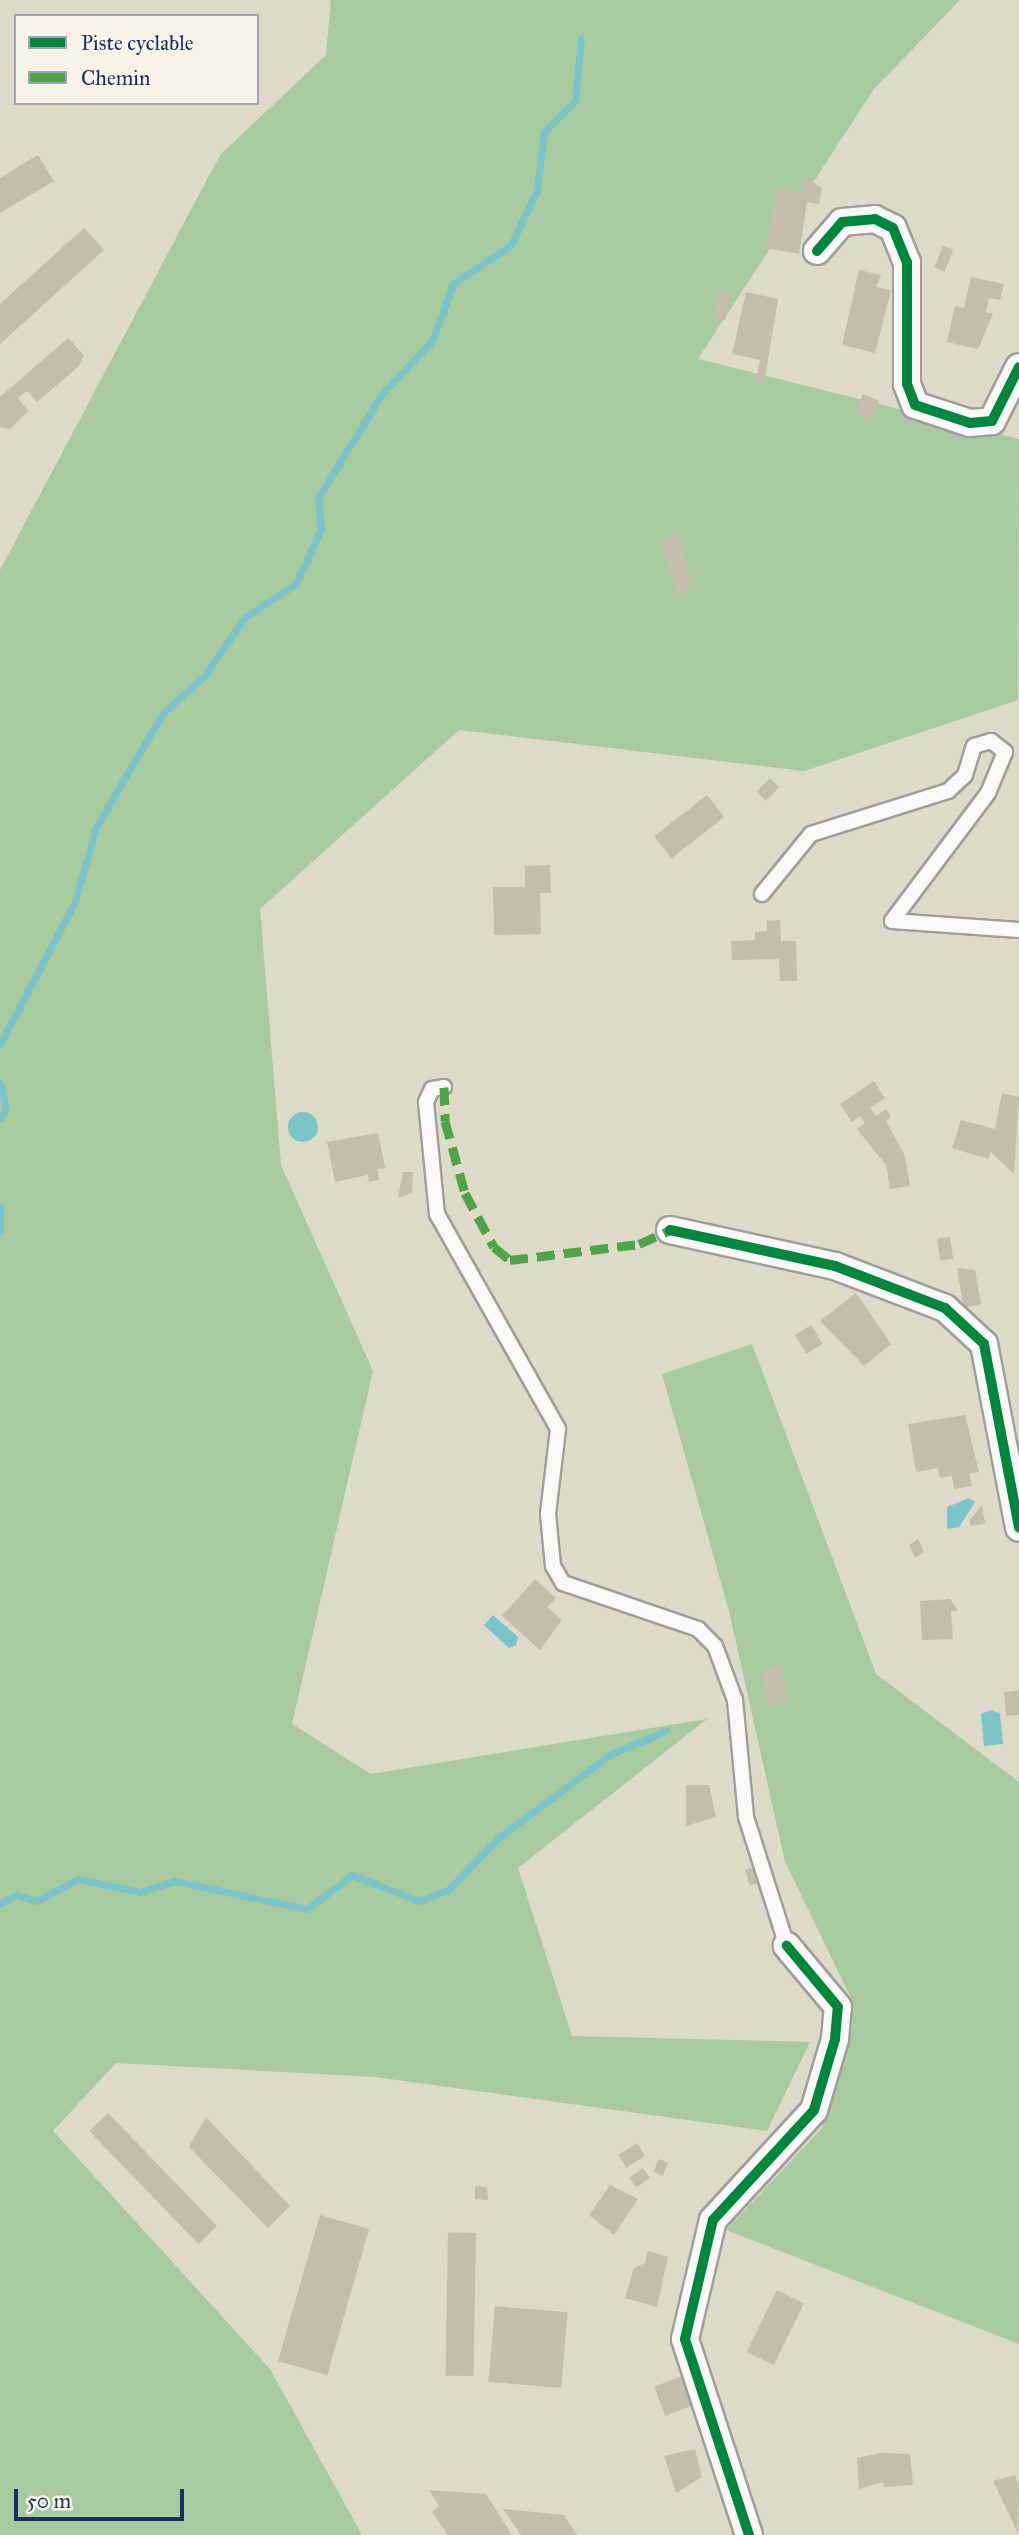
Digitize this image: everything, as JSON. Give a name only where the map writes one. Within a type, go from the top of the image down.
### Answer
[{"type":"street","points":[[817,251],[842,222],[874,219],[893,228],[907,262],[907,384],[915,405],[970,423],[992,421],[1019,367]]},
{"type":"street","points":[[670,1230],[835,1266],[945,1308],[984,1344],[1019,1528]]},
{"type":"street","points":[[749,2535],[685,2339],[713,2220],[814,2110],[835,2039],[838,2007],[787,1945]]},
{"type":"lane","points":[[762,894],[811,834],[948,791],[965,775],[974,746],[991,741],[1005,752],[988,793],[892,921],[1019,930]]},
{"type":"lane","points":[[444,1087],[432,1089],[426,1102],[437,1214],[558,1429],[548,1514],[553,1566],[563,1583],[698,1629],[715,1646],[735,1700],[746,1817],[787,1945]]},
{"type":"green space","points":[[331,0],[960,0],[874,89],[698,359],[1019,439],[1018,700],[804,771],[459,730],[260,909],[281,1165],[373,1371],[292,1724],[371,1774],[707,1719],[518,1868],[572,2036],[810,2042],[767,2131],[375,2077],[116,2063],[53,2131],[270,2369],[362,2535],[0,2535],[0,570],[220,155],[326,55]]},
{"type":"green space","points":[[752,1344],[876,1674],[1019,1782],[1019,2344],[726,2230],[822,2128],[852,2000],[785,1862],[729,1611],[662,1374]]},
{"type":"water","points":[[303,1112],[313,1117],[318,1127],[313,1137],[303,1142],[293,1137],[288,1127],[293,1117]]},
{"type":"water","points":[[969,1498],[975,1502],[959,1527],[947,1529],[947,1507]]},
{"type":"water","points":[[493,1615],[518,1637],[516,1645],[509,1648],[484,1625]]},
{"type":"water","points":[[991,1710],[1000,1713],[1003,1744],[984,1746],[981,1714]]},
{"type":"building","points":[[38,155],[54,181],[0,213],[0,178]]},
{"type":"building","points":[[804,176],[822,188],[819,204],[807,202],[799,254],[766,248],[776,188],[801,193]]},
{"type":"building","points":[[84,228],[104,250],[0,344],[0,304]]},
{"type":"building","points":[[943,246],[953,250],[945,271],[934,267]]},
{"type":"building","points":[[859,270],[881,275],[876,287],[891,290],[875,353],[842,345]]},
{"type":"building","points":[[971,277],[1004,284],[1000,300],[989,298],[986,312],[993,314],[978,349],[947,342],[955,306],[964,308]]},
{"type":"building","points":[[720,290],[732,293],[725,320],[713,317]]},
{"type":"building","points":[[746,292],[778,299],[764,384],[755,382],[760,360],[732,354]]},
{"type":"building","points":[[68,338],[84,355],[78,367],[37,402],[27,391],[18,398],[28,411],[10,429],[0,427],[0,397]]},
{"type":"building","points":[[863,394],[879,401],[869,419],[855,412]]},
{"type":"building","points":[[679,535],[689,575],[689,590],[677,593],[660,540]]},
{"type":"building","points":[[770,778],[779,787],[766,801],[757,791]]},
{"type":"building","points":[[707,795],[724,817],[671,858],[654,836]]},
{"type":"building","points":[[550,865],[551,893],[540,893],[541,934],[494,935],[493,887],[525,887],[525,866]]},
{"type":"building","points":[[780,920],[781,941],[796,941],[797,981],[780,981],[779,959],[732,960],[731,941],[755,940],[755,932],[767,931],[767,921]]},
{"type":"building","points":[[874,1081],[885,1098],[870,1108],[876,1116],[886,1109],[891,1117],[886,1121],[905,1156],[910,1186],[890,1189],[886,1165],[857,1129],[865,1123],[860,1116],[852,1122],[840,1104]]},
{"type":"building","points":[[1002,1093],[1019,1097],[1014,1174],[991,1152],[988,1159],[952,1148],[961,1120],[995,1129]]},
{"type":"building","points":[[378,1133],[385,1168],[377,1169],[379,1180],[369,1182],[368,1175],[335,1182],[327,1142]]},
{"type":"building","points":[[403,1172],[413,1172],[412,1193],[398,1198]]},
{"type":"building","points":[[950,1237],[953,1259],[940,1261],[937,1239]]},
{"type":"building","points":[[957,1268],[975,1270],[981,1304],[964,1308]]},
{"type":"building","points":[[856,1293],[891,1344],[864,1366],[820,1321]]},
{"type":"building","points":[[811,1325],[823,1344],[807,1354],[795,1335]]},
{"type":"building","points":[[965,1415],[979,1472],[969,1474],[972,1486],[954,1489],[952,1476],[940,1478],[938,1468],[916,1472],[908,1424]]},
{"type":"building","points":[[982,1505],[985,1524],[970,1526],[969,1521]]},
{"type":"building","points":[[918,1539],[924,1552],[915,1558],[909,1545]]},
{"type":"building","points":[[535,1579],[556,1598],[547,1607],[562,1620],[540,1650],[502,1616]]},
{"type":"building","points":[[950,1599],[958,1611],[951,1611],[953,1639],[922,1640],[920,1601]]},
{"type":"building","points":[[781,1666],[788,1702],[768,1706],[761,1670]]},
{"type":"building","points":[[1019,1690],[1019,1715],[1006,1716],[1004,1692]]},
{"type":"building","points":[[686,1785],[709,1785],[716,1817],[686,1826]]},
{"type":"building","points":[[756,1867],[760,1882],[750,1885],[745,1870]]},
{"type":"building","points":[[108,2113],[217,2226],[198,2244],[89,2131]]},
{"type":"building","points":[[206,2117],[290,2206],[268,2228],[189,2147]]},
{"type":"building","points":[[637,2143],[645,2156],[626,2167],[618,2155]]},
{"type":"building","points":[[659,2159],[668,2163],[662,2176],[653,2172]]},
{"type":"building","points":[[643,2168],[650,2178],[636,2188],[629,2178]]},
{"type":"building","points":[[610,2185],[638,2199],[614,2235],[589,2215]]},
{"type":"building","points":[[475,2186],[487,2187],[488,2200],[475,2199]]},
{"type":"building","points":[[320,2215],[369,2229],[327,2375],[278,2361]]},
{"type":"building","points":[[448,2233],[476,2233],[474,2376],[446,2375]]},
{"type":"building","points":[[648,2251],[668,2257],[657,2307],[625,2298],[634,2268],[645,2263]]},
{"type":"building","points":[[777,2290],[804,2303],[774,2365],[747,2352]]},
{"type":"building","points":[[495,2306],[568,2312],[561,2388],[488,2382]]},
{"type":"building","points":[[685,2375],[696,2404],[665,2416],[654,2387]]},
{"type":"building","points":[[695,2449],[702,2477],[676,2493],[664,2456]]},
{"type":"building","points":[[881,2453],[910,2454],[913,2485],[884,2487],[883,2482],[859,2489],[857,2458]]},
{"type":"building","points":[[1015,2475],[1019,2487],[1018,2533],[993,2481]]},
{"type":"building","points":[[429,2490],[486,2494],[512,2535],[448,2535],[432,2512],[439,2506]]},
{"type":"building","points":[[503,2509],[564,2515],[577,2535],[521,2535]]},
{"type":"waterway","points":[[0,1044],[75,902],[96,827],[163,713],[205,675],[245,617],[296,584],[321,529],[318,498],[381,395],[432,341],[453,284],[511,245],[537,190],[544,132],[575,101],[581,39]]},
{"type":"waterway","points":[[0,1083],[6,1108],[0,1118]]},
{"type":"waterway","points":[[0,1207],[0,1231]]},
{"type":"waterway","points":[[0,1904],[16,1895],[36,1901],[78,1879],[140,1892],[174,1881],[307,1909],[352,1875],[419,1901],[448,1890],[498,1838],[611,1754],[666,1731]]},
{"type":"marked path","points":[[444,1087],[445,1121],[465,1193],[494,1247],[510,1260],[639,1244],[670,1230]]},
{"type":"cycle path","points":[[817,251],[842,222],[875,219],[893,228],[907,262],[907,384],[915,405],[970,423],[992,421],[1019,367]]},
{"type":"cycle path","points":[[670,1230],[835,1266],[945,1308],[984,1344],[1019,1528]]},
{"type":"cycle path","points":[[749,2535],[685,2339],[713,2220],[814,2110],[835,2039],[838,2007],[787,1946]]}]
